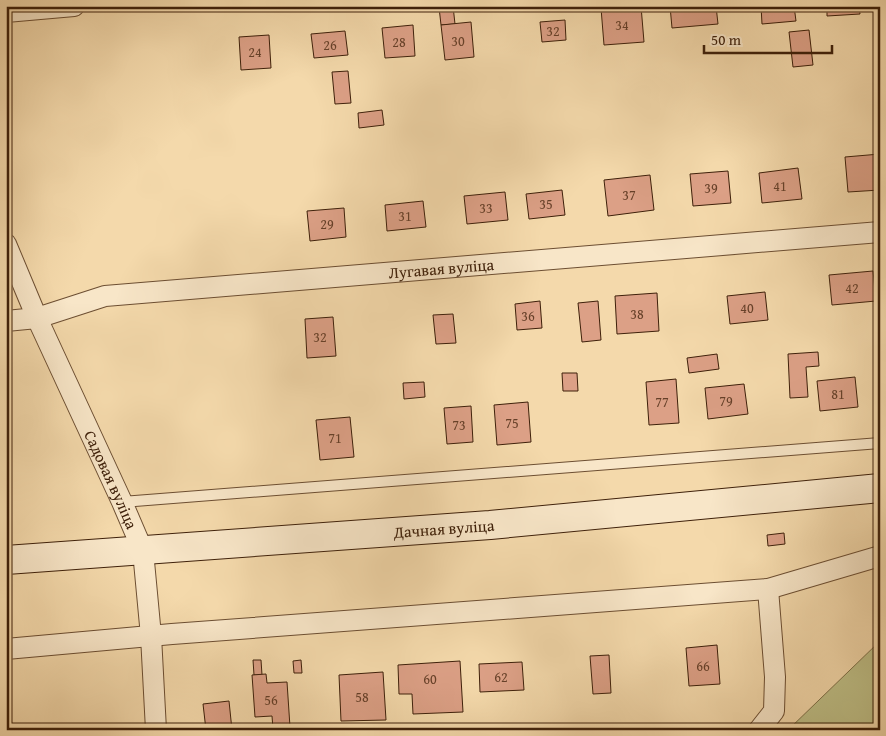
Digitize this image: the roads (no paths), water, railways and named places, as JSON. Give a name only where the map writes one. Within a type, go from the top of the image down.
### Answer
[{"type":"street","points":[[6,12],[74,6]]},
{"type":"street","name":"Лугавая вуліца","points":[[6,321],[37,318],[105,296],[880,232]]},
{"type":"street","name":"Садовая вуліца","points":[[6,244],[37,318],[143,551],[151,636],[156,730]]},
{"type":"street","name":"Дачная вуліца","points":[[6,560],[490,525],[880,488]]},
{"type":"street","points":[[6,649],[151,636],[768,590],[880,556]]},
{"type":"street","points":[[759,730],[774,711],[775,677],[768,590]]},
{"type":"lane","points":[[122,502],[880,443]]}]
